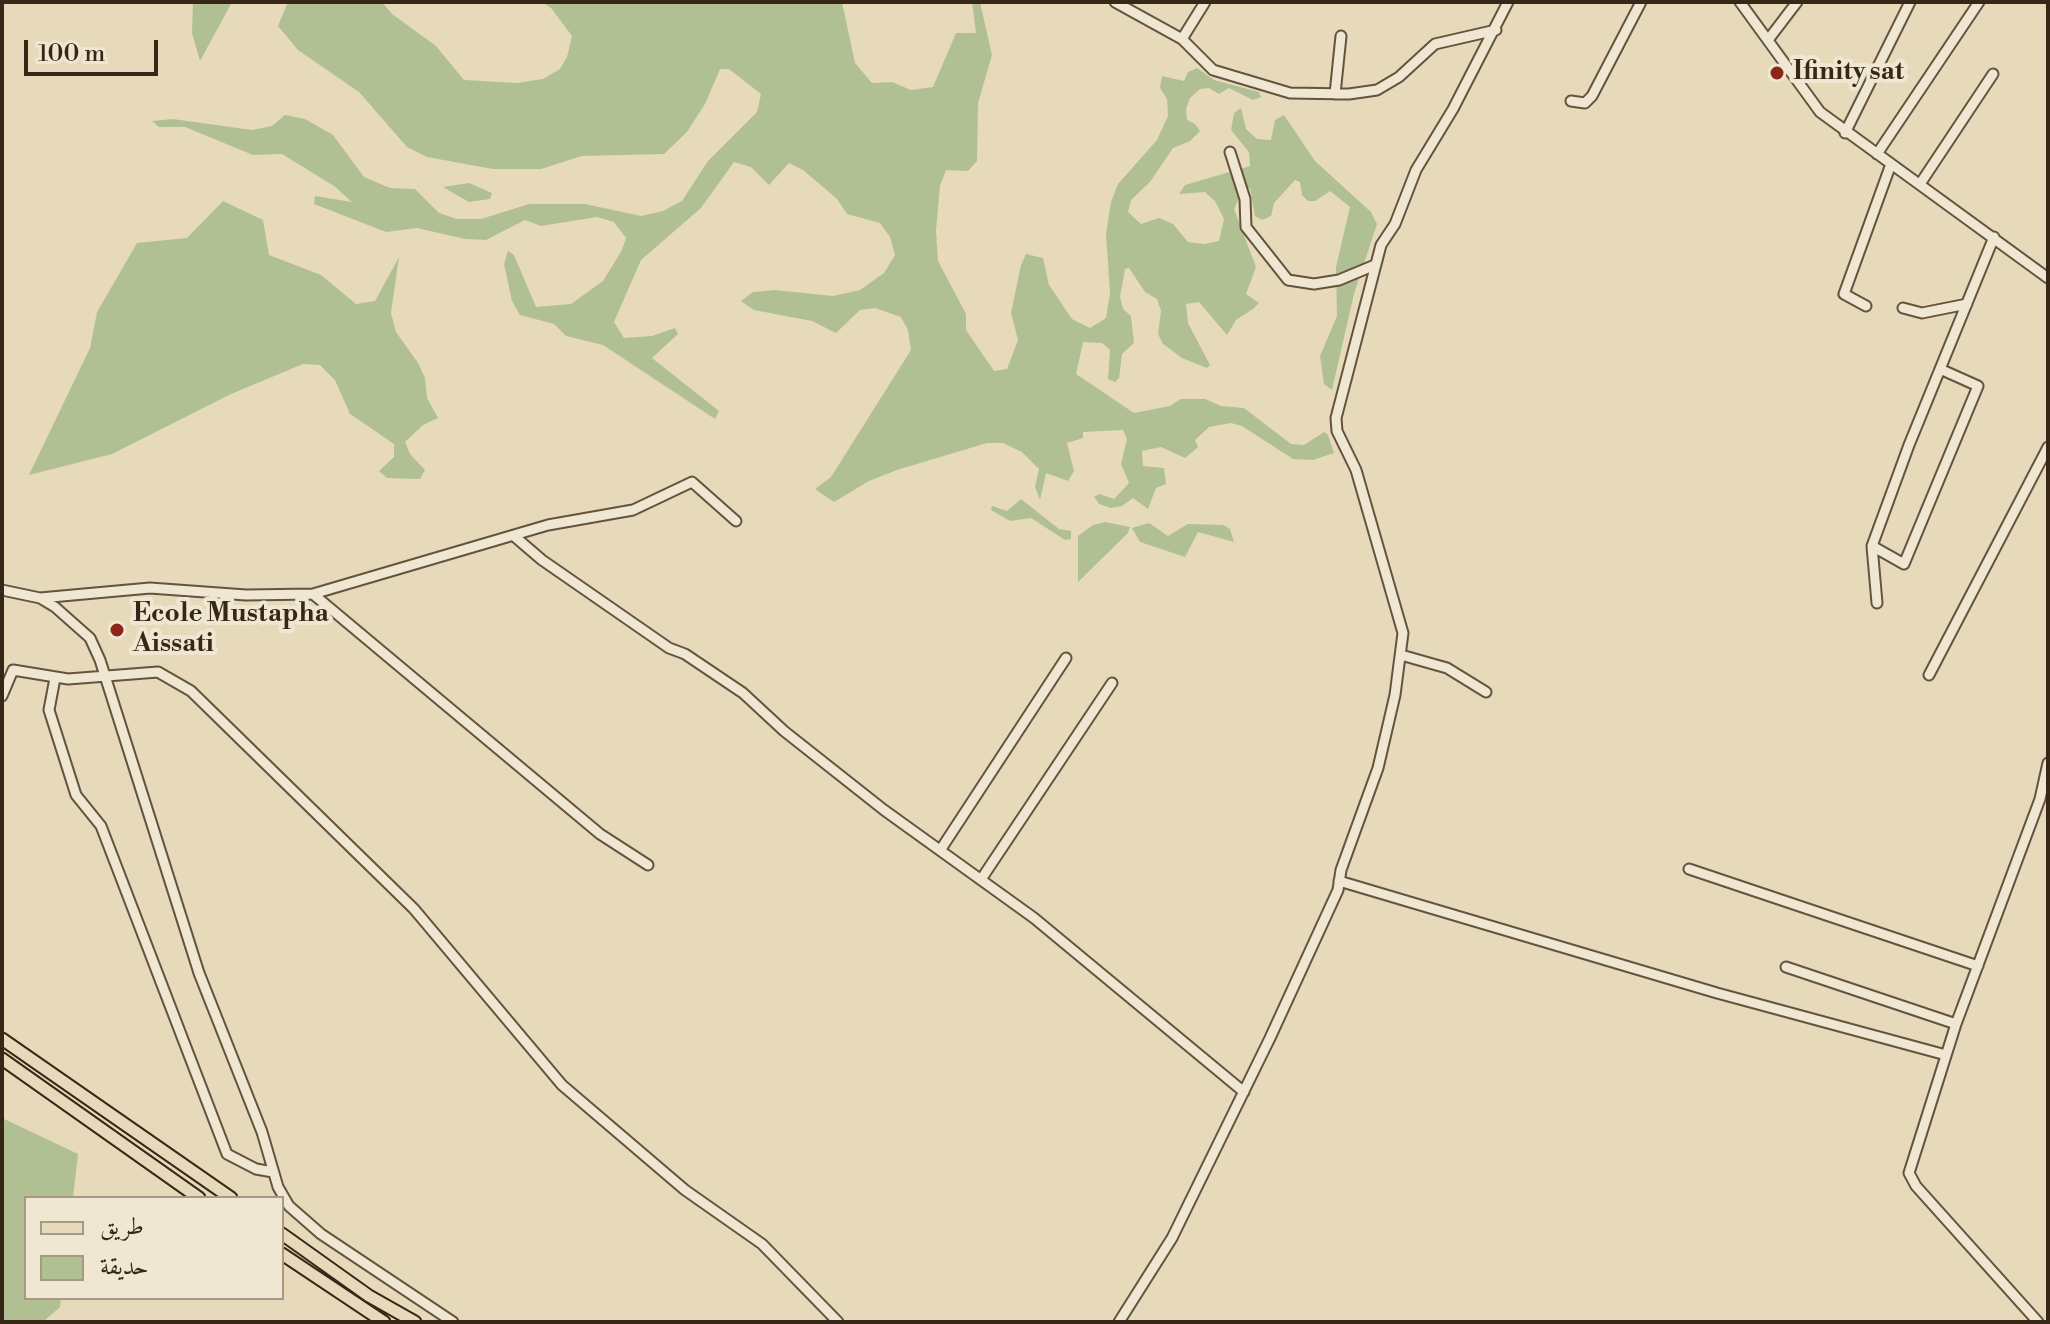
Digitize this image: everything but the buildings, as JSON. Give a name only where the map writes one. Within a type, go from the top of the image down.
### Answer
[{"type":"main road","points":[[2,1039],[228,1196]]},
{"type":"main road","points":[[2,1059],[196,1196]]},
{"type":"main road","points":[[284,1235],[369,1296],[415,1322]]},
{"type":"main road","points":[[284,1255],[386,1322],[396,1311]]},
{"type":"street","points":[[1115,2],[1182,39],[1213,70],[1290,93],[1335,94],[1377,90],[1399,77],[1435,44],[1496,30]]},
{"type":"street","points":[[1182,39],[1205,2]]},
{"type":"street","points":[[1119,1322],[1172,1238],[1244,1092],[1339,881],[1378,768],[1403,633],[1356,470],[1337,431],[1336,418],[1375,265],[1416,170],[1496,30],[1508,2]]},
{"type":"street","points":[[1571,101],[1585,103],[1592,96],[1641,2]]},
{"type":"street","points":[[1740,2],[1806,96],[1845,133],[2046,274]]},
{"type":"street","points":[[1768,40],[1797,2]]},
{"type":"street","points":[[1845,133],[1910,2]]},
{"type":"street","points":[[1877,154],[1979,2]]},
{"type":"street","points":[[1335,94],[1341,36]]},
{"type":"street","points":[[1920,184],[1993,74]]},
{"type":"street","points":[[1230,152],[1245,199],[1246,227],[1288,280],[1314,284],[1339,280],[1375,265]]},
{"type":"street","points":[[1866,306],[1844,294],[1891,164]]},
{"type":"street","points":[[1877,603],[1872,546],[1994,237]]},
{"type":"street","points":[[1903,308],[1922,313],[1967,304]]},
{"type":"street","points":[[1872,546],[1904,564],[1978,386],[1940,369]]},
{"type":"street","points":[[1929,675],[2048,447]]},
{"type":"street","points":[[2,590],[40,598],[150,588],[246,595],[313,594],[575,519],[633,510],[692,482],[736,521]]},
{"type":"street","points":[[514,536],[542,560],[669,648],[685,654],[743,693],[784,731],[982,878],[1244,1092]]},
{"type":"street","points":[[313,594],[600,834],[648,865]]},
{"type":"street","points":[[40,598],[71,619],[90,638],[105,674],[199,973],[262,1132],[273,1172],[289,1206],[301,1220],[453,1322]]},
{"type":"street","points":[[1401,655],[1447,668],[1486,692]]},
{"type":"street","points":[[941,849],[1066,658]]},
{"type":"street","points":[[2,696],[13,670],[55,678],[158,672],[191,691],[414,909],[562,1085],[685,1190],[762,1244],[838,1322]]},
{"type":"street","points":[[55,678],[49,710],[76,795],[101,826],[227,1154],[256,1169],[273,1172]]},
{"type":"street","points":[[982,878],[1112,683]]},
{"type":"street","points":[[2038,1322],[1916,1186],[1909,1173],[1956,1024],[2040,799],[2048,763]]},
{"type":"street","points":[[1689,869],[1978,966]]},
{"type":"street","points":[[1339,881],[1717,993],[1946,1055]]},
{"type":"street","points":[[1786,967],[1956,1024]]},
{"type":"green space","points":[[193,2],[232,2],[200,61],[192,33]]},
{"type":"green space","points":[[288,2],[382,2],[392,14],[436,46],[464,80],[517,83],[543,79],[560,69],[567,57],[572,36],[551,8],[542,2],[842,2],[855,63],[872,83],[892,82],[911,90],[933,87],[956,33],[976,33],[972,2],[980,2],[992,55],[978,103],[977,161],[968,171],[946,170],[940,186],[936,231],[938,261],[966,314],[966,330],[994,371],[1007,369],[1018,340],[1011,313],[1026,254],[1043,258],[1049,285],[1072,319],[1090,328],[1106,318],[1110,293],[1106,234],[1111,202],[1118,184],[1157,140],[1168,116],[1167,99],[1160,88],[1162,76],[1184,81],[1188,72],[1197,68],[1214,80],[1259,92],[1261,97],[1253,100],[1229,88],[1219,94],[1209,88],[1200,89],[1190,98],[1186,109],[1187,120],[1200,131],[1190,141],[1173,148],[1150,182],[1131,200],[1128,212],[1141,224],[1159,218],[1173,224],[1188,242],[1204,244],[1219,241],[1224,219],[1215,201],[1205,192],[1179,194],[1185,185],[1250,166],[1249,152],[1231,130],[1234,113],[1241,108],[1246,129],[1257,139],[1271,140],[1275,120],[1284,115],[1315,161],[1371,212],[1377,224],[1354,294],[1332,390],[1324,384],[1320,356],[1337,316],[1336,267],[1350,207],[1330,191],[1315,201],[1308,201],[1302,195],[1300,182],[1295,180],[1274,203],[1271,216],[1262,220],[1255,216],[1250,188],[1242,191],[1234,209],[1256,267],[1246,294],[1259,303],[1236,320],[1227,335],[1199,302],[1186,304],[1188,323],[1210,365],[1207,368],[1182,358],[1163,344],[1158,334],[1161,311],[1157,299],[1145,292],[1129,268],[1125,269],[1120,297],[1123,309],[1131,316],[1134,343],[1122,354],[1119,378],[1115,382],[1108,379],[1110,350],[1102,343],[1083,342],[1076,374],[1134,413],[1170,406],[1181,399],[1205,399],[1221,406],[1244,408],[1291,444],[1304,445],[1324,432],[1334,453],[1313,460],[1293,459],[1242,426],[1231,423],[1209,427],[1195,440],[1198,447],[1185,458],[1161,447],[1142,451],[1143,466],[1164,468],[1166,484],[1156,488],[1148,509],[1133,498],[1122,506],[1111,508],[1099,504],[1094,497],[1099,494],[1114,499],[1129,483],[1121,464],[1127,439],[1123,430],[1083,432],[1083,438],[1067,443],[1074,471],[1068,481],[1046,473],[1040,500],[1035,487],[1039,469],[1022,452],[1003,443],[987,443],[897,470],[869,481],[834,502],[815,489],[831,477],[911,350],[908,330],[901,317],[875,308],[860,310],[836,333],[812,321],[754,310],[741,301],[753,292],[775,290],[833,296],[860,290],[884,273],[895,255],[890,237],[880,223],[847,214],[837,199],[803,170],[789,163],[769,185],[751,167],[734,162],[701,208],[641,260],[614,322],[624,338],[652,336],[675,328],[678,334],[652,358],[719,411],[715,419],[603,345],[566,336],[554,324],[520,315],[512,301],[504,264],[508,251],[514,255],[536,307],[571,304],[603,281],[622,250],[626,238],[614,222],[597,217],[541,226],[525,220],[486,240],[465,239],[417,228],[386,232],[314,204],[315,196],[352,202],[334,186],[282,154],[253,155],[185,127],[159,127],[152,121],[173,119],[252,130],[272,126],[285,115],[305,119],[333,135],[364,177],[390,188],[415,189],[439,213],[457,219],[481,219],[529,204],[585,204],[641,216],[663,211],[682,201],[708,161],[757,112],[761,94],[729,69],[720,69],[705,104],[687,132],[664,154],[582,156],[541,169],[493,169],[427,157],[407,147],[359,92],[298,50],[278,26]]},
{"type":"green space","points":[[469,183],[492,193],[490,199],[469,202],[443,187]]},
{"type":"green space","points":[[223,201],[263,220],[269,255],[321,275],[356,304],[375,301],[399,257],[391,313],[396,332],[425,378],[427,398],[438,418],[423,425],[405,442],[410,454],[425,470],[420,479],[387,478],[379,471],[394,457],[394,444],[350,414],[335,380],[320,365],[303,364],[231,394],[112,454],[29,475],[90,348],[97,312],[137,243],[187,238]]},
{"type":"green space","points":[[1021,499],[1059,529],[1071,531],[1071,539],[1065,540],[1031,518],[1010,521],[991,510],[992,506],[1007,511]]},
{"type":"green space","points":[[1105,522],[1130,527],[1128,533],[1078,582],[1078,536],[1093,525]]},
{"type":"green space","points":[[1149,523],[1168,536],[1188,524],[1223,525],[1230,529],[1234,542],[1198,532],[1185,557],[1140,542],[1132,528]]},
{"type":"green space","points":[[2,1118],[78,1154],[73,1196],[24,1196],[24,1300],[61,1300],[60,1307],[43,1322],[2,1322]]},
{"type":"place","name":"Ifinity sat","points":[[1777,73]]},
{"type":"place","name":"Ecole Mustapha Aissati","points":[[117,630]]}]
